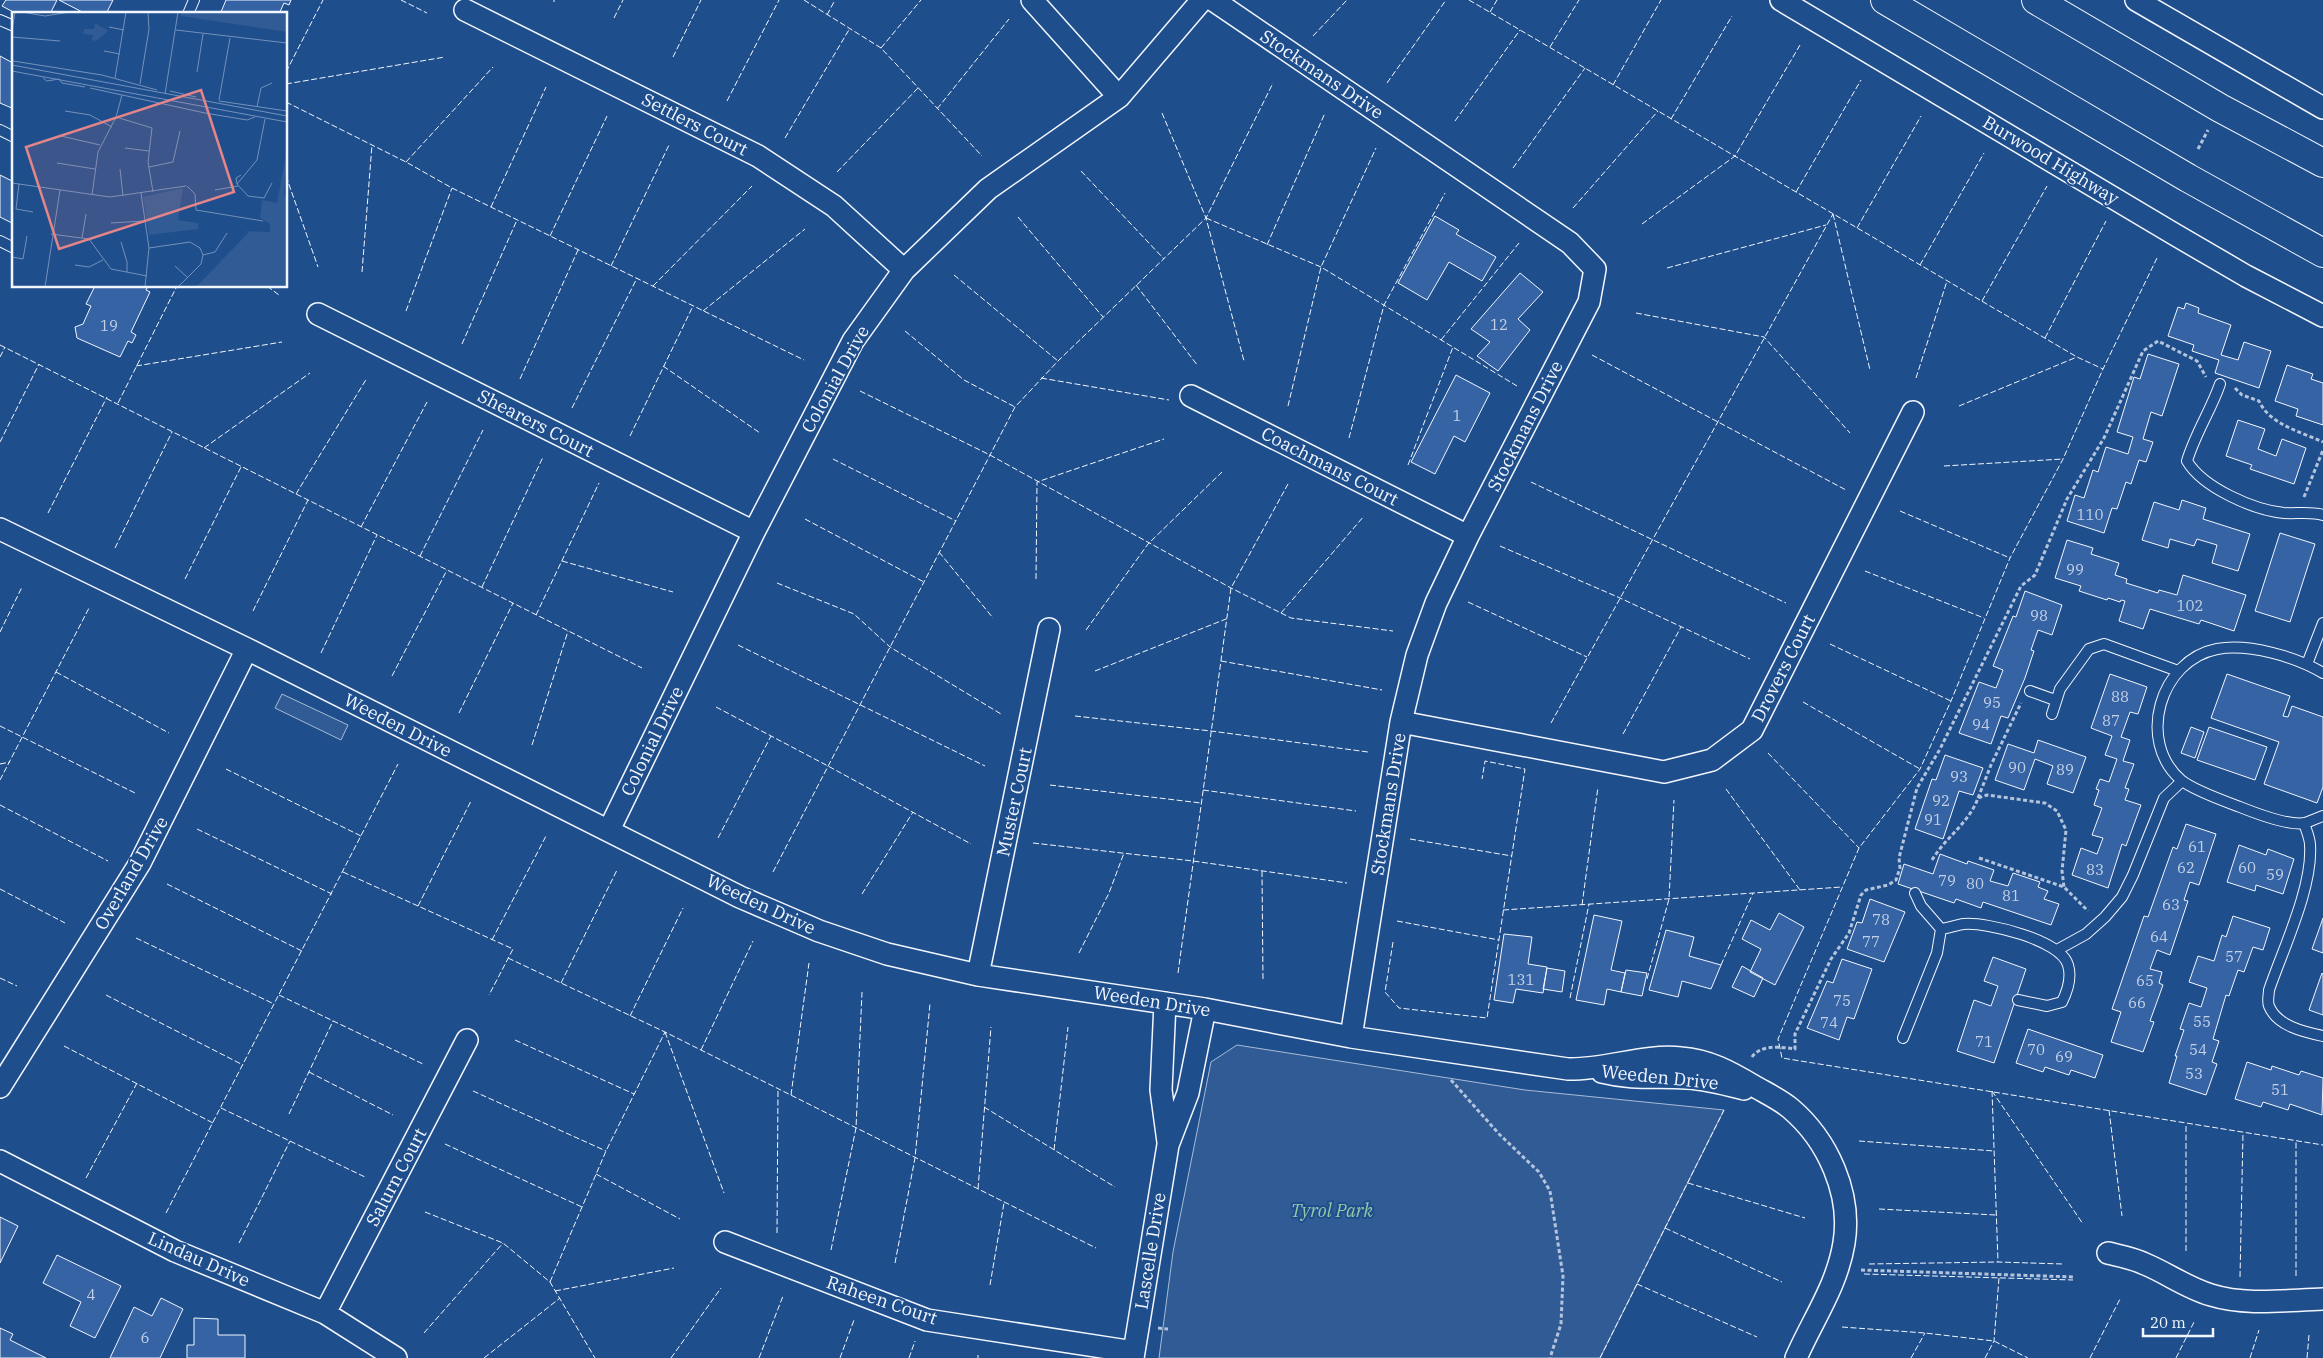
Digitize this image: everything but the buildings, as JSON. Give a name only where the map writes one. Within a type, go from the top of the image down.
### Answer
[{"type":"highway","points":[[1885,0],[2188,178],[2323,253]]},
{"type":"highway","points":[[2036,0],[2220,108],[2323,163]]},
{"type":"street","points":[[1032,0],[1119,97]]},
{"type":"street","name":"Colonial Drive","points":[[609,830],[754,532],[853,341],[904,270],[988,188],[1119,97],[1202,0]]},
{"type":"street","name":"Stockmans Drive","points":[[1213,0],[1570,243],[1595,269],[1589,302],[1468,536],[1436,603],[1417,655],[1401,722],[1351,1037]]},
{"type":"street","name":"Burwood Highway","points":[[1781,0],[2246,276],[2323,316]]},
{"type":"street","points":[[2136,0],[2323,108]]},
{"type":"street","name":"Settlers Court","points":[[465,10],[758,156],[834,206],[904,270]]},
{"type":"street","name":"Shearers Court","points":[[318,314],[754,532]]},
{"type":"street","name":"Coachmans Court","points":[[1191,396],[1468,536]]},
{"type":"street","name":"Drovers Court","points":[[1401,722],[1664,772],[1712,760],[1752,730],[1913,412]]},
{"type":"street","name":"Weeden Drive","points":[[0,529],[247,649],[740,897],[818,931],[888,954],[978,975],[1204,1009],[1351,1037],[1568,1069],[1590,1069],[1659,1058],[1698,1060],[1715,1064],[1790,1108],[1828,1154],[1839,1179],[1845,1221],[1844,1242],[1838,1274],[1796,1358]]},
{"type":"street","name":"Muster Court","points":[[978,975],[1049,629]]},
{"type":"street","name":"Overland Drive","points":[[0,1087],[140,863],[247,649]]},
{"type":"street","name":"Lascelle Drive","points":[[1165,1004],[1161,1090],[1168,1145]]},
{"type":"street","name":"Lascelle Drive","points":[[1133,1355],[1168,1145],[1188,1093],[1204,1009]]},
{"type":"street","name":"Salurn Court","points":[[325,1313],[467,1040]]},
{"type":"street","name":"Lindau Drive","points":[[0,1161],[175,1251],[325,1313],[396,1358]]},
{"type":"street","name":"Raheen Court","points":[[725,1242],[927,1320],[1133,1355]]},
{"type":"street","points":[[2108,1252],[2144,1263],[2192,1288],[2212,1296],[2232,1300],[2257,1301],[2323,1299]]},
{"type":"lane","points":[[189,12],[194,0]]},
{"type":"lane","points":[[0,20],[12,25]]},
{"type":"lane","points":[[0,130],[12,136]]},
{"type":"lane","points":[[0,242],[12,247]]},
{"type":"lane","points":[[2220,384],[2212,408],[2193,442],[2188,461],[2194,472],[2214,488],[2260,507],[2283,513],[2323,515]]},
{"type":"lane","points":[[2307,664],[2323,622]]},
{"type":"lane","points":[[2052,714],[2060,689],[2089,648],[2104,644],[2178,671]]},
{"type":"lane","points":[[2323,672],[2307,664],[2254,649],[2218,649],[2191,659],[2178,671],[2164,693],[2156,718],[2159,742],[2169,766],[2182,781],[2220,800],[2267,817],[2304,823],[2323,816]]},
{"type":"lane","points":[[2030,691],[2055,700]]},
{"type":"lane","points":[[2057,950],[2086,934],[2100,922],[2122,897],[2133,875],[2164,798],[2182,781]]},
{"type":"lane","points":[[2304,823],[2310,844],[2309,869],[2302,896],[2269,990],[2268,1005],[2278,1018],[2301,1032],[2323,1036]]},
{"type":"lane","points":[[1915,892],[1921,906],[1941,929]]},
{"type":"lane","points":[[1941,929],[1965,924],[1996,926],[2032,938],[2057,950],[2068,964],[2070,987],[2062,1002],[2047,1006],[2018,1000]]},
{"type":"lane","points":[[1903,1038],[1937,954],[1941,929]]},
{"type":"path","points":[[2198,149],[2210,125]]},
{"type":"path","points":[[1752,1057],[1756,1051],[1764,1048],[1781,1047],[1795,1049],[1795,1034],[1831,958],[1849,933],[1861,896],[1866,890],[1888,885],[1896,880],[1900,868],[1899,858],[1917,788],[1940,749],[2021,586],[2035,575],[2068,499],[2096,453],[2143,351],[2158,341],[2197,361],[2208,380],[2237,389],[2242,395],[2259,401],[2263,411],[2271,418],[2323,442]]},
{"type":"path","points":[[2303,513],[2304,493],[2323,450]]},
{"type":"path","points":[[1932,860],[1968,817],[1991,765],[2030,691]]},
{"type":"path","points":[[1978,798],[1987,795],[2045,803],[2057,811],[2066,830],[2062,871],[2064,887]]},
{"type":"path","points":[[1979,858],[2064,887],[2100,922]]},
{"type":"path","points":[[1451,1080],[1499,1134],[1539,1172],[1550,1191],[1563,1276],[1560,1324],[1550,1358]]},
{"type":"path","points":[[1861,1270],[2075,1277]]},
{"type":"shaded area","points":[[282,694],[348,725],[341,740],[275,708]]},
{"type":"shaded area","name":"Tyrol Park","points":[[1237,1045],[1525,1090],[1724,1110],[1600,1358],[1159,1358],[1173,1252],[1211,1062]]},
{"type":"fence","points":[[288,68],[323,0]]},
{"type":"fence","points":[[401,0],[427,13]]},
{"type":"fence","points":[[614,18],[623,0]]},
{"type":"fence","points":[[673,57],[701,0]]},
{"type":"fence","points":[[727,101],[779,0]]},
{"type":"fence","points":[[804,0],[881,48],[982,156]]},
{"type":"fence","points":[[827,15],[835,0]]},
{"type":"fence","points":[[881,48],[921,0]]},
{"type":"fence","points":[[1313,36],[1347,0]]},
{"type":"fence","points":[[1387,83],[1446,0]]},
{"type":"fence","points":[[1469,0],[2077,357],[2103,369]]},
{"type":"fence","points":[[1490,12],[1497,0]]},
{"type":"fence","points":[[1550,47],[1579,0]]},
{"type":"fence","points":[[1613,85],[1661,0]]},
{"type":"fence","points":[[1671,119],[1732,16]]},
{"type":"fence","points":[[937,109],[1009,19]]},
{"type":"fence","points":[[785,138],[850,28]]},
{"type":"fence","points":[[1455,121],[1520,30]]},
{"type":"fence","points":[[1642,224],[1735,156],[1800,45]]},
{"type":"fence","points":[[288,84],[445,57]]},
{"type":"fence","points":[[406,162],[493,67]]},
{"type":"fence","points":[[1513,168],[1585,68]]},
{"type":"fence","points":[[1796,192],[1861,80]]},
{"type":"fence","points":[[773,872],[1015,407],[1058,361],[1206,218],[1273,83]]},
{"type":"fence","points":[[491,207],[546,87]]},
{"type":"fence","points":[[837,172],[918,88]]},
{"type":"fence","points":[[288,103],[406,162],[452,188],[804,360]]},
{"type":"fence","points":[[1573,208],[1658,111]]},
{"type":"fence","points":[[1162,113],[1206,218],[1244,361]]},
{"type":"fence","points":[[1267,245],[1325,113]]},
{"type":"fence","points":[[550,236],[607,116]]},
{"type":"fence","points":[[1857,228],[1921,116]]},
{"type":"fence","points":[[362,272],[372,145]]},
{"type":"fence","points":[[611,266],[669,145]]},
{"type":"fence","points":[[1288,406],[1321,267],[1376,148]]},
{"type":"fence","points":[[1920,265],[1984,153]]},
{"type":"fence","points":[[1081,171],[1164,259]]},
{"type":"fence","points":[[288,182],[318,267]]},
{"type":"fence","points":[[653,286],[752,186]]},
{"type":"fence","points":[[1982,301],[2047,186]]},
{"type":"fence","points":[[406,311],[452,188]]},
{"type":"fence","points":[[1349,438],[1384,305],[1445,193]]},
{"type":"fence","points":[[1833,214],[1870,370]]},
{"type":"fence","points":[[1551,723],[1833,214]]},
{"type":"fence","points":[[1018,217],[1103,317]]},
{"type":"fence","points":[[1206,218],[1321,267],[1517,386]]},
{"type":"fence","points":[[462,344],[517,220]]},
{"type":"fence","points":[[2045,338],[2106,221]]},
{"type":"fence","points":[[1667,268],[1826,225]]},
{"type":"fence","points":[[703,311],[805,229]]},
{"type":"fence","points":[[1441,340],[1519,243]]},
{"type":"fence","points":[[520,379],[578,250]]},
{"type":"fence","points":[[2157,258],[2103,369],[2063,459],[2010,558],[1951,701],[1920,769],[1859,848],[1778,1039],[1782,1058],[2323,1145]]},
{"type":"fence","points":[[954,275],[1058,361]]},
{"type":"fence","points":[[572,408],[637,278]]},
{"type":"fence","points":[[1916,378],[1947,281]]},
{"type":"fence","points":[[1136,285],[1198,366]]},
{"type":"fence","points":[[118,403],[176,288]]},
{"type":"fence","points":[[270,288],[279,295]]},
{"type":"fence","points":[[630,436],[693,306]]},
{"type":"fence","points":[[1636,313],[1764,337],[1850,433]]},
{"type":"fence","points":[[905,331],[964,380],[1015,407]]},
{"type":"fence","points":[[136,366],[282,342]]},
{"type":"fence","points":[[0,345],[642,668]]},
{"type":"fence","points":[[0,357],[5,347]]},
{"type":"fence","points":[[1408,465],[1453,347]]},
{"type":"fence","points":[[1592,355],[1846,490]]},
{"type":"fence","points":[[1959,406],[2077,357]]},
{"type":"fence","points":[[0,442],[39,364]]},
{"type":"fence","points":[[663,366],[760,433]]},
{"type":"fence","points":[[204,448],[310,373]]},
{"type":"fence","points":[[296,494],[367,378]]},
{"type":"fence","points":[[1041,378],[1169,400]]},
{"type":"fence","points":[[860,391],[990,455],[1231,588],[1291,618],[1393,631]]},
{"type":"fence","points":[[48,513],[107,397]]},
{"type":"fence","points":[[361,527],[427,402]]},
{"type":"fence","points":[[420,556],[483,430]]},
{"type":"fence","points":[[115,548],[172,432]]},
{"type":"fence","points":[[1036,579],[1037,482],[1164,439]]},
{"type":"fence","points":[[482,587],[543,457]]},
{"type":"fence","points":[[833,459],[956,521]]},
{"type":"fence","points":[[1944,466],[2063,459]]},
{"type":"fence","points":[[185,579],[241,467]]},
{"type":"fence","points":[[1086,630],[1148,544],[1222,472]]},
{"type":"fence","points":[[1531,482],[1786,603]]},
{"type":"fence","points":[[536,615],[599,483]]},
{"type":"fence","points":[[1178,973],[1231,588],[1288,484]]},
{"type":"fence","points":[[253,611],[308,500]]},
{"type":"fence","points":[[1900,511],[2010,558]]},
{"type":"fence","points":[[1281,613],[1364,516]]},
{"type":"fence","points":[[805,519],[924,582]]},
{"type":"fence","points":[[321,653],[377,535]]},
{"type":"fence","points":[[1500,546],[1620,598],[1750,659]]},
{"type":"fence","points":[[939,552],[993,618]]},
{"type":"fence","points":[[562,561],[673,592]]},
{"type":"fence","points":[[392,676],[447,570]]},
{"type":"fence","points":[[1865,571],[1984,618]]},
{"type":"fence","points":[[777,583],[854,614],[890,647],[1001,714]]},
{"type":"fence","points":[[0,632],[22,587]]},
{"type":"fence","points":[[1468,602],[1587,657]]},
{"type":"fence","points":[[459,713],[513,603]]},
{"type":"fence","points":[[0,780],[89,608]]},
{"type":"fence","points":[[1095,671],[1226,619]]},
{"type":"fence","points":[[1623,734],[1681,627]]},
{"type":"fence","points":[[532,745],[568,631]]},
{"type":"fence","points":[[1830,644],[1951,701]]},
{"type":"fence","points":[[738,645],[985,766]]},
{"type":"fence","points":[[1221,661],[1382,690]]},
{"type":"fence","points":[[56,672],[169,733]]},
{"type":"fence","points":[[1803,702],[1920,769]]},
{"type":"fence","points":[[716,707],[971,844]]},
{"type":"fence","points":[[1075,716],[1211,731],[1368,752]]},
{"type":"fence","points":[[0,726],[135,793]]},
{"type":"fence","points":[[718,838],[771,736]]},
{"type":"fence","points":[[1768,753],[1859,848]]},
{"type":"fence","points":[[1393,942],[1385,992],[1399,1008],[1487,1018],[1525,769],[1485,761],[1482,779]]},
{"type":"fence","points":[[0,764],[10,762]]},
{"type":"fence","points":[[166,1213],[398,764]]},
{"type":"fence","points":[[226,769],[361,836]]},
{"type":"fence","points":[[1050,785],[1201,803]]},
{"type":"fence","points":[[1582,905],[1598,787]]},
{"type":"fence","points":[[1726,789],[1800,890]]},
{"type":"fence","points":[[1203,790],[1356,811]]},
{"type":"fence","points":[[1647,979],[1669,899],[1674,800]]},
{"type":"fence","points":[[418,906],[471,801]]},
{"type":"fence","points":[[0,805],[108,861]]},
{"type":"fence","points":[[862,894],[913,812]]},
{"type":"fence","points":[[197,829],[332,894]]},
{"type":"fence","points":[[492,940],[546,836]]},
{"type":"fence","points":[[1410,839],[1512,856]]},
{"type":"fence","points":[[1033,843],[1193,861],[1347,883]]},
{"type":"fence","points":[[1079,953],[1109,893],[1124,853]]},
{"type":"fence","points":[[561,983],[617,870]]},
{"type":"fence","points":[[1262,871],[1263,981]]},
{"type":"fence","points":[[343,872],[513,949],[489,995]]},
{"type":"fence","points":[[167,884],[302,951]]},
{"type":"fence","points":[[1503,910],[1842,887]]},
{"type":"fence","points":[[0,889],[65,923]]},
{"type":"fence","points":[[1721,965],[1753,893]]},
{"type":"fence","points":[[1570,998],[1589,904]]},
{"type":"fence","points":[[630,1016],[683,908]]},
{"type":"fence","points":[[1397,921],[1499,940]]},
{"type":"fence","points":[[136,938],[274,1004]]},
{"type":"fence","points":[[701,1050],[753,941]]},
{"type":"fence","points":[[508,958],[665,1032],[1096,1248]]},
{"type":"fence","points":[[791,1095],[809,963]]},
{"type":"fence","points":[[0,978],[17,986]]},
{"type":"fence","points":[[831,1250],[856,1128],[862,992]]},
{"type":"fence","points":[[106,995],[243,1065]]},
{"type":"fence","points":[[279,995],[423,1064]]},
{"type":"fence","points":[[895,1263],[915,1158],[930,1004]]},
{"type":"fence","points":[[289,1114],[333,1021]]},
{"type":"fence","points":[[978,1189],[991,1027]]},
{"type":"fence","points":[[1054,1150],[1068,1027]]},
{"type":"fence","points":[[665,1032],[724,1193]]},
{"type":"fence","points":[[550,1282],[606,1151],[665,1032]]},
{"type":"fence","points":[[515,1040],[634,1094]]},
{"type":"fence","points":[[64,1046],[213,1123]]},
{"type":"fence","points":[[309,1072],[393,1115]]},
{"type":"fence","points":[[86,1178],[137,1083]]},
{"type":"fence","points":[[777,1233],[778,1089]]},
{"type":"fence","points":[[473,1091],[606,1151]]},
{"type":"fence","points":[[1992,1091],[1998,1262]]},
{"type":"fence","points":[[1992,1091],[2083,1224]]},
{"type":"fence","points":[[984,1107],[1115,1187]]},
{"type":"fence","points":[[221,1108],[365,1177]]},
{"type":"fence","points":[[1600,1358],[1724,1110]]},
{"type":"fence","points":[[2109,1110],[2122,1216]]},
{"type":"fence","points":[[2186,1124],[2186,1251]]},
{"type":"fence","points":[[2240,1277],[2243,1133]]},
{"type":"fence","points":[[239,1243],[290,1141]]},
{"type":"fence","points":[[1859,1141],[1994,1151]]},
{"type":"fence","points":[[2296,1141],[2296,1276]]},
{"type":"fence","points":[[445,1144],[582,1207]]},
{"type":"fence","points":[[596,1174],[680,1219]]},
{"type":"fence","points":[[1688,1183],[1805,1218]]},
{"type":"fence","points":[[990,1285],[1004,1203]]},
{"type":"fence","points":[[1879,1209],[1996,1215]]},
{"type":"fence","points":[[425,1212],[503,1243],[550,1282],[595,1358]]},
{"type":"fence","points":[[1665,1228],[1782,1282]]},
{"type":"fence","points":[[424,1333],[503,1243]]},
{"type":"fence","points":[[1869,1264],[1998,1262],[2063,1264]]},
{"type":"fence","points":[[555,1291],[674,1268]]},
{"type":"fence","points":[[1864,1274],[2073,1280]]},
{"type":"fence","points":[[1985,1358],[1994,1341],[1999,1278]]},
{"type":"fence","points":[[1637,1284],[1757,1337]]},
{"type":"fence","points":[[671,1358],[721,1288]]},
{"type":"fence","points":[[759,1358],[783,1296]]},
{"type":"fence","points":[[484,1358],[560,1298]]},
{"type":"fence","points":[[2090,1358],[2120,1299]]},
{"type":"fence","points":[[840,1358],[854,1320]]},
{"type":"fence","points":[[2176,1358],[2195,1320]]},
{"type":"fence","points":[[1842,1327],[1925,1333],[1994,1341],[2028,1358]]},
{"type":"fence","points":[[2250,1358],[2259,1330]]},
{"type":"fence","points":[[1911,1358],[1925,1333]]},
{"type":"fence","points":[[2307,1358],[2309,1335]]},
{"type":"fence","points":[[909,1358],[915,1341]]}]
